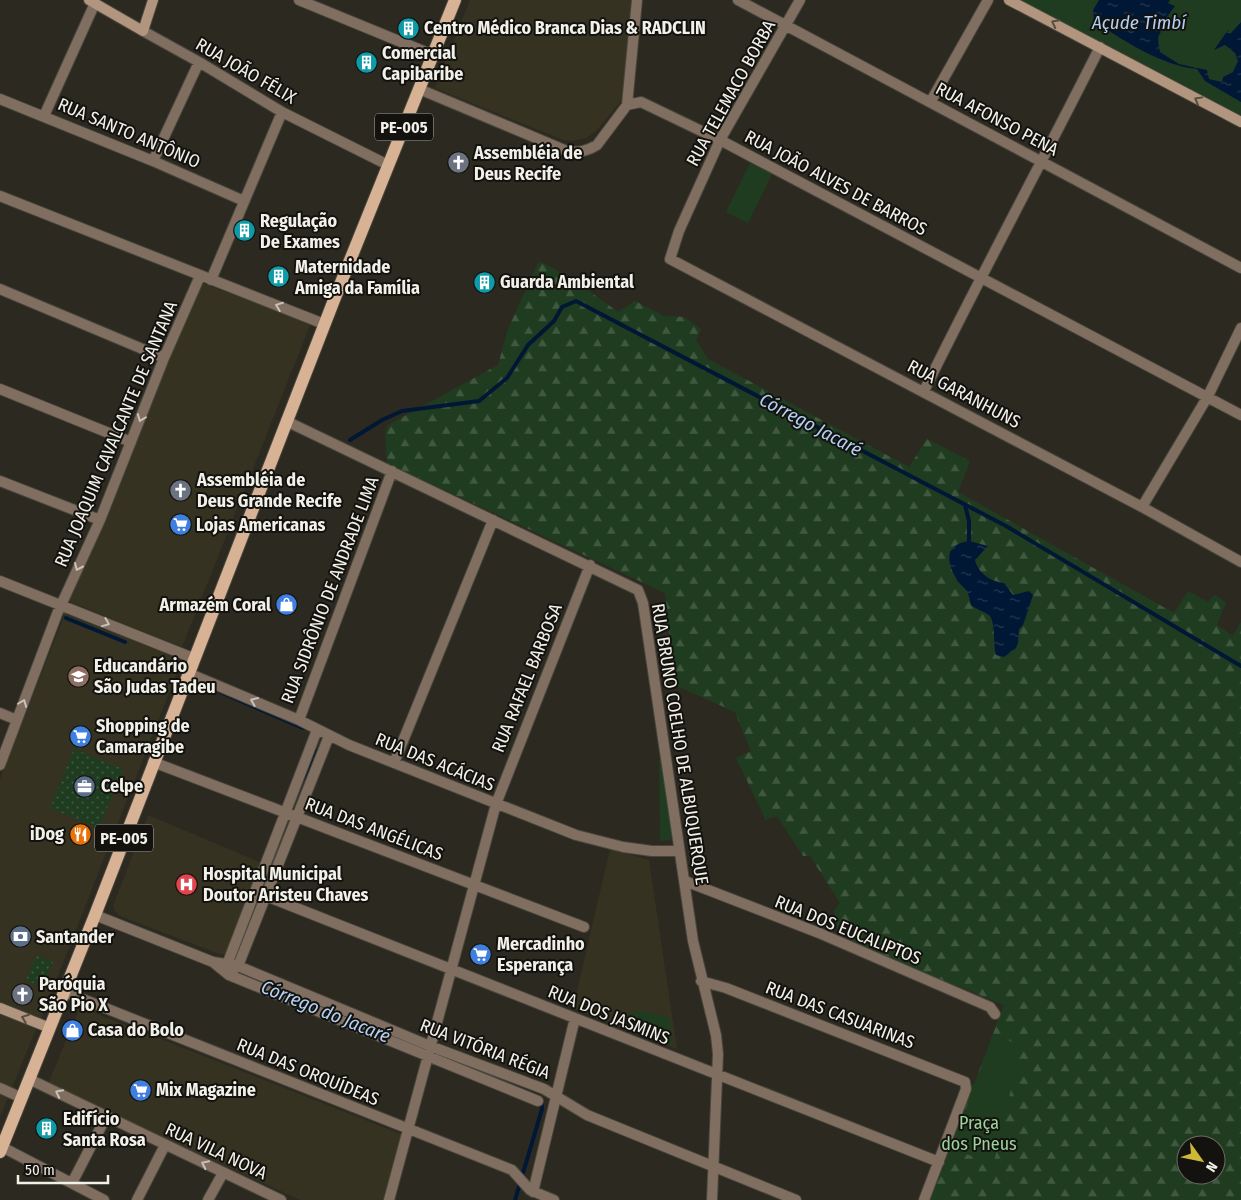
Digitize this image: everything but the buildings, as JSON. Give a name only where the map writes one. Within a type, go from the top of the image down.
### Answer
[{"type":"main road","name":"PE-005","points":[[1,1150],[65,992],[324,324],[455,0]]},
{"type":"street","points":[[143,31],[153,0]]},
{"type":"street","points":[[299,0],[433,55]]},
{"type":"street","points":[[420,89],[567,151],[575,152],[590,149],[597,145],[628,105],[637,0]]},
{"type":"street","name":"RUA AFONSO PENA","points":[[738,0],[1241,268]]},
{"type":"street","name":"RUA TELEMACO BORBA","points":[[670,259],[679,231],[720,140],[800,0]]},
{"type":"street","points":[[931,102],[988,0]]},
{"type":"street","points":[[1010,0],[1241,122]]},
{"type":"street","points":[[44,116],[92,2]]},
{"type":"street","name":"RUA JOÃO FÉLIX","points":[[92,2],[199,62],[282,112],[388,165]]},
{"type":"street","points":[[924,391],[980,277],[1042,162],[1100,46]]},
{"type":"street","points":[[153,160],[199,62]]},
{"type":"street","name":"RUA SANTO ANTÔNIO","points":[[0,99],[153,160],[244,201]]},
{"type":"street","name":"RUA JOÃO ALVES DE BARROS","points":[[628,105],[641,102],[720,140],[1241,415]]},
{"type":"street","name":"RUA JOAQUIM CAVALCANTE DE SANTANA","points":[[0,765],[61,606],[100,520],[164,358],[244,201],[282,112]]},
{"type":"street","points":[[0,196],[324,324]]},
{"type":"street","name":"RUA GARANHUNS","points":[[670,259],[924,391],[1241,562]]},
{"type":"street","points":[[0,289],[164,358]]},
{"type":"street","points":[[1142,507],[1208,396],[1241,328]]},
{"type":"street","points":[[0,389],[131,442]]},
{"type":"street","name":"RUA BRUNO COELHO DE ALBUQUERQUE","points":[[286,421],[633,586],[641,596],[679,851],[701,981],[716,1035],[718,1054],[712,1200]]},
{"type":"street","name":"RUA SIDRÔNIO DE ANDRADE LIMA","points":[[299,720],[392,471]]},
{"type":"street","points":[[0,481],[100,520]]},
{"type":"street","points":[[394,763],[493,520]]},
{"type":"street","name":"RUA RAFAEL BARBOSA","points":[[389,1200],[496,804],[590,565]]},
{"type":"street","points":[[0,581],[193,658]]},
{"type":"street","name":"RUA DAS ACÁCIAS","points":[[188,673],[394,763],[496,804],[599,842],[652,850],[679,851]]},
{"type":"street","points":[[0,713],[17,720]]},
{"type":"street","points":[[233,964],[266,896],[318,730]]},
{"type":"street","points":[[229,975],[292,815],[330,736]]},
{"type":"street","name":"RUA DAS ANGÉLICAS","points":[[153,762],[584,927]]},
{"type":"street","name":"RUA DOS EUCALIPTOS","points":[[685,881],[828,937],[990,1007],[996,1014]]},
{"type":"street","name":"RUA DOS JASMINS","points":[[266,896],[716,1076],[939,1162]]},
{"type":"street","name":"RUA VITÓRIA RÉGIA","points":[[95,915],[213,962],[233,964],[538,1101]]},
{"type":"street","name":"RUA VITÓRIA RÉGIA","points":[[213,962],[229,975],[429,1051],[544,1089],[587,1115],[796,1200]]},
{"type":"street","name":"RUA DAS CASUARINAS","points":[[701,981],[735,991],[962,1080],[966,1084],[939,1162]]},
{"type":"street","name":"RUA DAS ORQUÍDEAS","points":[[65,992],[512,1170],[532,1191]]},
{"type":"street","points":[[0,1008],[50,1028]]},
{"type":"street","points":[[554,1200],[532,1191],[575,1018]]},
{"type":"street","name":"RUA VILA NOVA","points":[[30,1079],[281,1200]]},
{"type":"street","points":[[0,1088],[22,1098]]},
{"type":"street","points":[[72,1183],[106,1116]]},
{"type":"street","points":[[137,1200],[165,1145]]},
{"type":"street","points":[[1,1150],[104,1200]]},
{"type":"street","points":[[924,1200],[939,1162]]},
{"type":"street","points":[[208,1200],[223,1173]]},
{"type":"shaded area","points":[[470,0],[637,0],[629,91],[597,130],[586,138],[572,141],[563,140],[435,88]]},
{"type":"shaded area","points":[[201,283],[311,323],[182,647],[68,601]]},
{"type":"shaded area","points":[[65,614],[182,660],[41,1019],[0,1003],[0,779]]},
{"type":"shaded area","name":"Hospital Municipal Doutor Aristeu Chaves","points":[[148,815],[262,863],[227,952],[222,955],[120,916],[115,911],[113,906]]},
{"type":"shaded area","points":[[610,849],[649,860],[677,1049],[573,1008]]},
{"type":"shaded area","points":[[80,1007],[403,1135],[385,1200],[300,1200],[48,1084]]},
{"type":"shaded area","points":[[0,1012],[37,1027],[0,1117]]},
{"type":"green space","points":[[1019,0],[1241,0],[1241,116]]},
{"type":"green space","points":[[750,163],[772,174],[748,223],[726,212]]},
{"type":"green space","points":[[539,261],[571,278],[618,312],[635,301],[664,316],[684,317],[701,329],[696,340],[708,359],[909,467],[927,439],[970,461],[958,492],[1174,613],[1188,591],[1208,602],[1214,595],[1226,602],[1217,625],[1233,636],[1241,622],[1241,1200],[920,1200],[961,1089],[974,1084],[1004,1005],[963,988],[931,978],[839,935],[834,911],[840,903],[810,856],[803,856],[777,816],[766,820],[736,758],[751,751],[735,712],[675,685],[665,593],[387,463],[385,432],[388,425],[498,365],[508,329]]},
{"type":"green space","points":[[74,749],[123,769],[99,828],[50,808]]},
{"type":"green space","points":[[659,760],[662,760],[672,835],[670,840],[660,841]]},
{"type":"green space","points":[[37,955],[53,962],[42,987],[26,980]]},
{"type":"green space","points":[[639,1010],[669,1017],[673,1045],[626,1027],[633,1011],[638,1013]]},
{"type":"green space","name":"Praça dos Pneus","points":[[993,1034],[1021,1046],[994,1162],[951,1150]]},
{"type":"water","name":"Açude Timbí","points":[[1099,0],[1170,0],[1168,3],[1175,6],[1164,21],[1167,25],[1161,31],[1159,37],[1160,52],[1179,64],[1207,70],[1209,79],[1222,82],[1223,77],[1233,72],[1238,61],[1235,53],[1225,45],[1214,50],[1228,30],[1230,34],[1241,22],[1241,102],[1205,81],[1197,69],[1184,67],[1157,58],[1129,43],[1094,20],[1093,10]]},
{"type":"water","points":[[969,541],[988,546],[975,560],[982,573],[994,581],[1004,583],[1013,595],[1029,591],[1033,595],[1023,625],[1019,629],[1016,648],[1004,657],[996,655],[994,628],[991,618],[971,605],[967,592],[957,580],[950,565],[949,559],[952,549],[961,543]]},
{"type":"waterway","name":"Córrego Jacaré","points":[[350,440],[382,420],[402,411],[479,401],[507,378],[528,345],[554,321],[562,307],[576,301],[1006,526],[1241,666]]},
{"type":"waterway","name":"Córrego Jacaré","points":[[965,505],[969,521],[969,541]]},
{"type":"waterway","points":[[66,618],[125,642]]},
{"type":"waterway","name":"Córrego do Jacaré","points":[[204,685],[303,728]]},
{"type":"waterway","name":"Córrego do Jacaré","points":[[304,778],[315,750]]},
{"type":"waterway","name":"Córrego do Jacaré","points":[[515,1200],[542,1109],[541,1099]]},
{"type":"place","name":"Centro Médico Branca Dias & RADCLIN","points":[[408,28]]},
{"type":"place","name":"Comercial Capibaribe","points":[[366,63]]},
{"type":"place","name":"Assembléia de Deus Recife","points":[[458,163]]},
{"type":"place","name":"Regulação De Exames","points":[[244,231]]},
{"type":"place","name":"Maternidade Amiga da Família","points":[[279,277]]},
{"type":"place","name":"Guarda Ambiental","points":[[484,282]]},
{"type":"place","name":"Assembléia de Deus Grande Recife","points":[[181,490]]},
{"type":"place","name":"Lojas Americanas","points":[[180,525]]},
{"type":"place","name":"Armazém Coral","points":[[287,605]]},
{"type":"place","name":"Educandário São Judas Tadeu","points":[[78,676]]},
{"type":"place","name":"Shopping de Camaragibe","points":[[80,736]]},
{"type":"place","name":"Celpe","points":[[85,786]]},
{"type":"place","name":"iDog","points":[[80,834]]},
{"type":"place","name":"Hospital Municipal Doutor Aristeu Chaves","points":[[187,884]]},
{"type":"place","name":"Santander","points":[[20,937]]},
{"type":"place","name":"Mercadinho Esperança","points":[[481,954]]},
{"type":"place","name":"Paróquia São Pio X","points":[[23,994]]},
{"type":"place","name":"Casa do Bolo","points":[[72,1030]]},
{"type":"place","name":"Mix Magazine","points":[[140,1090]]},
{"type":"place","name":"Edifício Santa Rosa","points":[[47,1129]]}]
